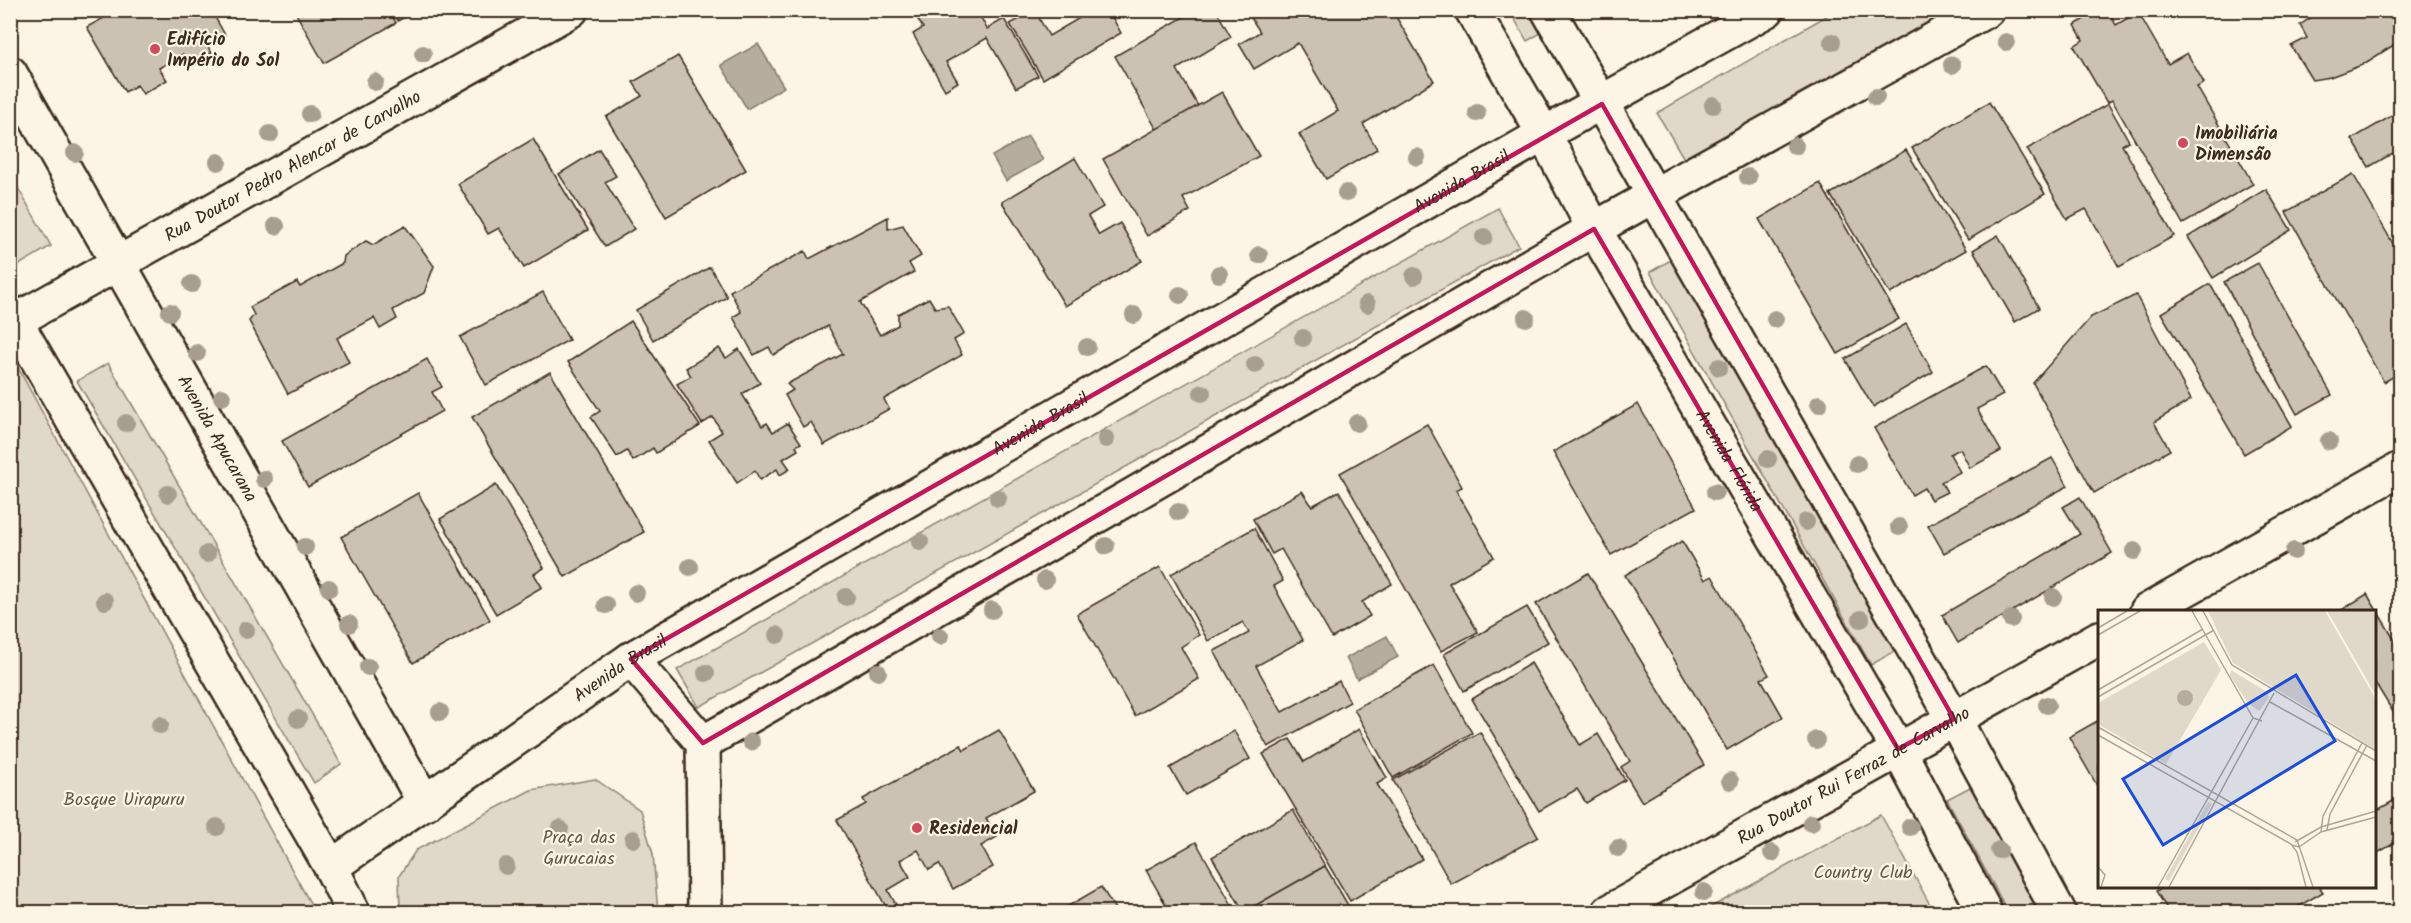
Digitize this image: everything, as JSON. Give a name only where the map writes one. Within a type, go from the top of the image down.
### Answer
[{"type":"street","name":"Rua Doutor Pedro Alencar de Carvalho","points":[[13,317],[120,263],[571,10]]},
{"type":"street","name":"Avenida Flórida","points":[[1472,10],[1544,134],[1594,229],[1898,749],[1985,912]]},
{"type":"street","points":[[1548,10],[1954,719],[2059,912]]},
{"type":"street","name":"Avenida Brasil","points":[[331,867],[631,659],[1544,134],[1602,104],[1767,10]]},
{"type":"street","points":[[703,743],[1594,229],[1987,10]]},
{"type":"street","name":"Avenida Apucarana","points":[[10,73],[425,803]]},
{"type":"street","points":[[13,317],[331,867],[353,912]]},
{"type":"street","points":[[2148,610],[2400,469]]},
{"type":"street","name":"Rua Doutor Rui Ferraz de Carvalho","points":[[1609,912],[2098,639]]},
{"type":"street","points":[[631,659],[703,743],[705,912]]},
{"type":"highlighted area","points":[[1602,104],[1954,719],[1898,749],[1594,229],[703,743],[631,659]]},
{"type":"green space","points":[[1510,11],[1538,11],[1548,29],[1527,41]]},
{"type":"green space","points":[[1835,11],[1950,11],[1686,162],[1657,113]]},
{"type":"green space","points":[[10,174],[51,246],[17,266],[11,254]]},
{"type":"green space","points":[[1498,208],[1519,246],[699,707],[677,670]]},
{"type":"green space","points":[[1674,258],[1895,651],[1871,665],[1650,272]]},
{"type":"green space","name":"Bosque Uirapuru","points":[[11,355],[315,912],[11,912]]},
{"type":"green space","points":[[108,363],[341,764],[314,783],[77,381]]},
{"type":"green space","name":"Praça das Gurucaias","points":[[595,779],[640,810],[653,854],[658,912],[400,912],[399,876],[416,850],[531,790]]},
{"type":"green space","points":[[1972,786],[2040,912],[2008,912],[1947,799]]},
{"type":"green space","name":"Country Club","points":[[1881,815],[1934,912],[1702,912]]},
{"type":"shaded area","points":[[758,44],[784,87],[747,109],[721,65]]},
{"type":"shaded area","points":[[1028,136],[1043,160],[1006,181],[992,156]]},
{"type":"shaded area","points":[[1387,636],[1398,657],[1357,679],[1346,658]]},
{"type":"building","name":"Edifício Império do Sol","points":[[100,10],[211,10],[225,35],[207,45],[212,53],[190,65],[183,54],[159,68],[167,80],[143,94],[137,85],[125,92],[87,27],[104,18]]},
{"type":"building","points":[[294,10],[389,10],[396,23],[324,63]]},
{"type":"building","points":[[392,10],[416,10],[398,21]]},
{"type":"building","points":[[912,10],[977,10],[987,29],[1004,19],[1038,76],[1016,88],[987,38],[946,62],[958,82],[945,90],[913,34],[923,28]]},
{"type":"building","points":[[1093,10],[1108,10],[1121,33],[1043,79],[1010,24],[1035,11],[1049,36]]},
{"type":"building","points":[[1196,10],[1216,10],[1231,37],[1177,69],[1198,106],[1157,130],[1115,56]]},
{"type":"building","points":[[1246,10],[1392,10],[1434,81],[1363,124],[1377,149],[1326,179],[1299,134],[1338,111],[1298,43],[1254,69],[1239,44],[1260,32]]},
{"type":"building","name":"Imobiliária Dimensão","points":[[2098,10],[2108,10],[2116,25],[2138,12],[2168,64],[2187,53],[2204,83],[2197,87],[2253,184],[2183,224],[2112,100],[2107,103],[2074,46],[2083,40],[2075,25]]},
{"type":"building","points":[[2322,10],[2400,10],[2400,41],[2362,65],[2330,77],[2312,80],[2291,46],[2307,38],[2300,25]]},
{"type":"building","points":[[678,56],[746,170],[666,217],[606,117],[642,96],[633,82]]},
{"type":"building","points":[[1222,92],[1259,156],[1183,198],[1190,211],[1147,236],[1103,159]]},
{"type":"building","points":[[1989,102],[2045,194],[1968,240],[1912,148]]},
{"type":"building","points":[[2108,104],[2129,141],[2122,145],[2174,236],[2119,267],[2086,209],[2067,219],[2027,149]]},
{"type":"building","points":[[2400,111],[2400,149],[2369,167],[2352,139]]},
{"type":"building","points":[[533,139],[588,230],[524,268],[499,228],[488,234],[458,184]]},
{"type":"building","points":[[599,149],[616,176],[605,182],[634,229],[605,247],[559,174]]},
{"type":"building","points":[[1906,150],[1966,250],[1890,294],[1830,194]]},
{"type":"building","points":[[1075,158],[1103,207],[1088,216],[1099,235],[1120,223],[1142,261],[1065,306],[1002,202]]},
{"type":"building","points":[[2353,174],[2400,256],[2400,373],[2384,382],[2286,212]]},
{"type":"building","points":[[1820,183],[1899,319],[1838,354],[1759,219]]},
{"type":"building","points":[[2266,189],[2291,230],[2213,278],[2188,237]]},
{"type":"building","points":[[888,217],[888,229],[903,225],[921,256],[909,263],[914,272],[860,302],[880,335],[898,325],[898,314],[929,298],[935,308],[948,306],[964,334],[954,340],[962,355],[884,399],[889,409],[824,445],[811,422],[803,427],[785,395],[793,390],[787,384],[843,354],[828,326],[773,355],[769,347],[754,355],[733,317],[741,312],[730,291],[805,251],[809,259]]},
{"type":"building","points":[[405,226],[434,266],[424,293],[393,310],[397,319],[380,329],[374,318],[337,338],[349,362],[288,394],[249,321],[254,315],[250,307],[297,282],[300,287],[343,263],[344,256],[366,241],[373,245]]},
{"type":"building","points":[[1998,235],[2039,308],[2015,322],[1973,250]]},
{"type":"building","points":[[2258,263],[2332,395],[2297,414],[2224,282]]},
{"type":"building","points":[[710,267],[727,297],[653,340],[636,310]]},
{"type":"building","points":[[2210,284],[2292,426],[2244,454],[2161,313]]},
{"type":"building","points":[[543,292],[569,340],[486,385],[460,337]]},
{"type":"building","points":[[2136,295],[2191,400],[2154,422],[2170,450],[2094,493],[2033,383],[2091,317]]},
{"type":"building","points":[[631,321],[700,426],[656,453],[653,448],[633,461],[627,451],[617,457],[591,417],[600,411],[568,362]]},
{"type":"building","points":[[1906,324],[1933,372],[1873,407],[1845,359]]},
{"type":"building","points":[[719,348],[726,358],[739,349],[760,383],[742,394],[762,426],[767,423],[773,432],[788,423],[801,443],[796,446],[798,450],[783,459],[790,469],[780,475],[777,469],[760,480],[755,471],[737,483],[709,440],[722,432],[713,417],[702,424],[677,384],[691,376],[686,368]]},
{"type":"building","points":[[427,359],[442,387],[432,392],[442,411],[308,487],[282,441]]},
{"type":"building","points":[[1986,366],[2003,395],[1977,409],[2001,451],[1970,468],[1960,449],[1950,454],[1960,472],[1941,482],[1947,492],[1931,500],[1924,488],[1912,495],[1874,428]]},
{"type":"building","points":[[550,372],[644,532],[565,577],[472,417]]},
{"type":"building","points":[[1638,404],[1696,508],[1611,555],[1553,452]]},
{"type":"building","points":[[1427,424],[1462,487],[1456,490],[1494,557],[1449,583],[1478,632],[1441,651],[1340,473]]},
{"type":"building","points":[[2052,458],[2068,486],[1944,553],[1928,525]]},
{"type":"building","points":[[496,485],[544,568],[534,574],[542,587],[496,614],[440,519]]},
{"type":"building","points":[[1302,491],[1312,506],[1339,491],[1392,584],[1362,602],[1370,616],[1332,638],[1281,549],[1272,554],[1253,519]]},
{"type":"building","points":[[418,493],[490,620],[413,663],[341,537]]},
{"type":"building","points":[[2080,497],[2112,553],[1958,643],[1942,615],[2080,534],[2063,507]]},
{"type":"building","points":[[1254,528],[1283,581],[1274,586],[1303,640],[1256,666],[1282,712],[1339,681],[1350,702],[1268,747],[1214,651],[1249,633],[1243,622],[1208,641],[1171,574]]},
{"type":"building","points":[[1682,541],[1705,580],[1712,576],[1769,675],[1761,679],[1783,717],[1727,750],[1625,575]]},
{"type":"building","points":[[1160,567],[1199,635],[1181,647],[1199,679],[1135,716],[1077,614]]},
{"type":"building","points":[[1588,573],[1704,765],[1642,802],[1621,767],[1630,761],[1536,604]]},
{"type":"building","points":[[2367,594],[2400,649],[2400,718],[2398,720],[2375,683],[2375,610],[2342,610]]},
{"type":"building","points":[[1527,607],[1548,642],[1464,691],[1444,654]]},
{"type":"building","points":[[1531,663],[1580,745],[1598,734],[1625,780],[1586,803],[1577,789],[1539,811],[1472,699]]},
{"type":"building","points":[[1434,665],[1472,733],[1393,778],[1354,709]]},
{"type":"building","points":[[2098,721],[2098,787],[2069,737]]},
{"type":"building","points":[[1359,729],[1387,778],[1377,784],[1422,859],[1350,901],[1263,754],[1290,739],[1304,762]]},
{"type":"building","name":"Residencial","points":[[999,730],[1034,791],[986,818],[997,837],[981,846],[993,867],[953,889],[939,864],[929,870],[918,850],[900,860],[910,877],[888,890],[900,912],[889,912],[837,820],[866,804],[863,799],[961,745],[964,750]]},
{"type":"building","points":[[1234,731],[1250,759],[1186,795],[1170,768]]},
{"type":"building","points":[[1480,732],[1538,837],[1451,884],[1393,780]]},
{"type":"building","points":[[2400,797],[2400,840],[2375,854],[2375,811]]},
{"type":"building","points":[[1293,810],[1325,866],[1244,912],[1212,857]]},
{"type":"building","points":[[1196,842],[1236,912],[1170,912],[1146,870]]},
{"type":"building","points":[[1325,866],[1352,912],[1244,912]]},
{"type":"building","points":[[1101,887],[1117,912],[1058,912]]},
{"type":"building","points":[[2163,887],[2320,887],[2323,892],[2289,912],[2169,912],[2156,891]]},
{"type":"place","name":"Edifício Império do Sol","points":[[155,49]]},
{"type":"place","name":"Imobiliária Dimensão","points":[[2183,143]]},
{"type":"place","name":"Residencial","points":[[917,828]]}]
